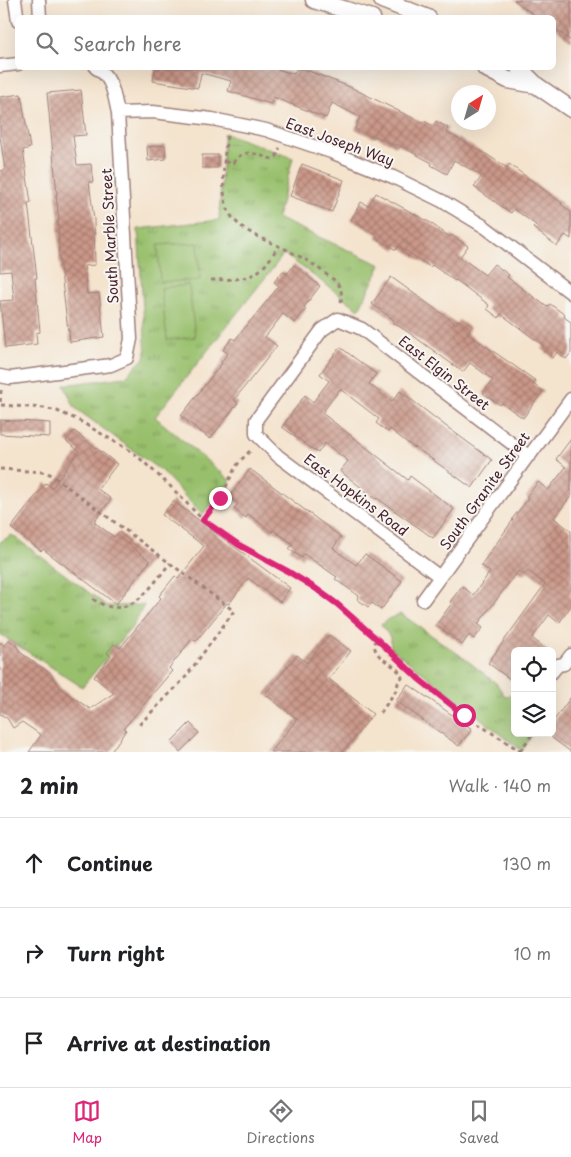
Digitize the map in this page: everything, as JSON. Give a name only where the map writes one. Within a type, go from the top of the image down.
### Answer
[{"type":"street","points":[[16,0],[17,15]]},
{"type":"street","points":[[39,0],[40,15]]},
{"type":"street","points":[[314,0],[363,12],[381,0],[420,15]]},
{"type":"street","points":[[0,66],[15,64]]},
{"type":"street","points":[[100,70],[111,83],[118,113]]},
{"type":"street","points":[[489,70],[508,80],[536,85]]},
{"type":"street","points":[[521,70],[536,85],[571,110]]},
{"type":"street","name":"East Joseph Way","points":[[118,113],[153,112],[266,130],[331,152],[394,177],[485,227],[571,293]]},
{"type":"street","name":"South Marble Street","points":[[0,382],[10,378],[111,365],[127,358],[131,338],[118,113]]},
{"type":"street","name":"East Hopkins Road","points":[[339,313],[322,330],[256,420],[256,434],[278,456],[440,577]]},
{"type":"street","name":"East Elgin Street","points":[[339,313],[528,456]]},
{"type":"street","name":"South Granite Street","points":[[423,600],[571,399]]},
{"type":"street","points":[[556,667],[558,665],[569,663]]},
{"type":"path","points":[[227,132],[224,192],[229,213],[240,225],[310,262],[333,280],[339,286],[342,294],[339,313]]},
{"type":"path","points":[[225,162],[233,163],[236,158],[247,152],[252,152],[269,159],[273,158],[277,156],[280,145]]},
{"type":"path","points":[[212,280],[249,277],[265,266],[278,246]]},
{"type":"path","points":[[0,382],[0,405],[44,408],[57,411],[78,420],[134,453],[203,520],[239,545],[315,588],[344,610],[412,673],[472,721],[521,752],[530,737]]},
{"type":"path","points":[[203,520],[223,492],[235,468],[248,452]]},
{"type":"path","points":[[0,469],[50,474],[234,611],[185,678],[137,727]]},
{"type":"path","points":[[93,599],[107,607],[125,606],[146,594],[170,563]]},
{"type":"path","points":[[378,640],[374,644],[376,652],[385,662],[398,670],[402,678],[379,715]]},
{"type":"green space","points":[[224,133],[293,158],[277,218],[381,265],[359,309],[284,254],[155,417],[231,481],[202,515],[164,473],[75,408],[64,385],[125,377],[146,356],[138,229],[219,220]]},
{"type":"green space","points":[[198,243],[200,280],[160,282],[158,245]]},
{"type":"green space","points":[[189,285],[195,337],[167,340],[161,288]]},
{"type":"green space","points":[[12,535],[107,606],[144,605],[133,626],[82,687],[0,634],[0,542]]},
{"type":"green space","points":[[401,614],[496,683],[505,696],[511,695],[511,737],[531,737],[522,751],[391,648],[390,637],[381,625],[388,619]]},
{"type":"building","points":[[514,0],[571,0],[571,41],[556,30],[556,15],[534,15]]},
{"type":"building","points":[[155,70],[280,70],[294,74],[296,70],[306,70],[350,87],[423,123],[424,121],[433,126],[436,121],[448,128],[446,132],[507,168],[509,164],[562,203],[571,212],[571,239],[565,235],[557,246],[533,228],[536,225],[514,209],[511,213],[474,187],[482,176],[454,160],[447,174],[431,165],[432,163],[397,144],[396,146],[355,129],[360,117],[332,103],[326,118],[273,97],[271,104],[228,91],[231,81],[201,73],[198,88],[153,81]]},
{"type":"building","points":[[81,90],[86,135],[73,136],[77,165],[91,164],[93,182],[89,182],[94,220],[95,265],[84,266],[87,294],[99,293],[104,337],[70,342],[59,257],[59,221],[47,93]]},
{"type":"building","points":[[21,94],[30,148],[23,150],[31,203],[28,203],[37,278],[35,278],[40,332],[36,333],[37,344],[5,348],[0,301],[14,300],[11,271],[0,272],[0,171],[5,170],[0,137],[0,97]]},
{"type":"building","points":[[165,145],[166,159],[148,161],[147,147]]},
{"type":"building","points":[[202,155],[218,155],[218,168],[202,168]]},
{"type":"building","points":[[302,164],[344,180],[332,212],[290,196]]},
{"type":"building","points":[[376,193],[468,246],[460,257],[485,275],[494,264],[509,275],[507,277],[547,307],[550,304],[565,315],[564,317],[571,322],[571,353],[566,359],[557,352],[553,358],[542,349],[544,346],[501,314],[499,318],[487,309],[489,305],[456,280],[432,265],[430,267],[399,246],[396,250],[376,238],[378,235],[351,220],[361,202],[368,206]]},
{"type":"building","points":[[294,265],[320,286],[304,307],[306,309],[295,323],[283,314],[265,337],[277,346],[234,400],[238,403],[210,439],[181,416],[222,363],[228,353],[223,350],[232,338],[235,340],[279,286],[274,282],[283,271],[287,274]]},
{"type":"building","points":[[391,277],[456,324],[459,320],[470,328],[467,333],[536,381],[533,384],[543,391],[523,418],[502,403],[500,405],[483,393],[493,380],[470,363],[463,372],[392,322],[394,320],[372,304]]},
{"type":"building","points":[[340,347],[376,374],[369,384],[392,402],[400,391],[492,460],[472,488],[390,429],[388,432],[376,423],[379,419],[340,389],[322,413],[408,480],[410,476],[454,509],[433,538],[376,499],[340,471],[348,461],[325,443],[318,453],[282,427],[305,395],[313,402],[329,381],[320,374]]},
{"type":"building","points":[[0,420],[50,423],[50,437],[0,434]]},
{"type":"building","points":[[74,431],[117,464],[98,489],[111,499],[94,522],[114,537],[119,532],[130,541],[128,544],[150,561],[116,604],[43,549],[41,551],[11,528],[46,483],[52,488],[79,451],[66,441]]},
{"type":"building","points":[[571,439],[571,496],[554,518],[571,531],[571,606],[559,623],[549,615],[532,638],[543,647],[511,647],[511,680],[488,663],[545,584],[528,571],[524,575],[518,571],[478,624],[483,628],[474,639],[469,635],[462,645],[436,625],[462,586],[473,595],[490,572],[481,565],[538,482],[548,490],[566,467],[556,459]]},
{"type":"building","points":[[250,469],[341,537],[333,548],[356,565],[365,554],[402,581],[381,610],[372,603],[368,607],[357,599],[359,596],[335,579],[337,577],[304,554],[302,558],[289,549],[293,544],[273,530],[272,532],[248,514],[246,518],[234,509],[238,504],[229,497]]},
{"type":"building","points":[[173,501],[290,588],[280,602],[248,578],[229,604],[227,603],[196,641],[192,639],[169,668],[172,671],[124,728],[126,730],[111,752],[29,752],[41,735],[22,722],[13,728],[7,718],[0,714],[0,642],[5,646],[9,640],[15,644],[21,653],[50,673],[61,689],[90,709],[114,693],[94,677],[111,656],[107,653],[114,644],[120,648],[161,598],[159,596],[175,576],[178,579],[204,546],[162,515]]},
{"type":"building","points":[[329,635],[351,651],[329,679],[373,714],[343,752],[271,752],[297,719],[265,694],[297,655],[307,663]]},
{"type":"building","points":[[408,684],[472,729],[459,746],[396,701]]},
{"type":"building","points":[[571,697],[571,752],[552,738],[556,737],[556,718]]},
{"type":"building","points":[[190,723],[199,733],[180,752],[171,742]]},
{"type":"route","points":[[220,498],[203,520],[239,545],[289,572],[337,604],[420,680],[464,715]]}]
